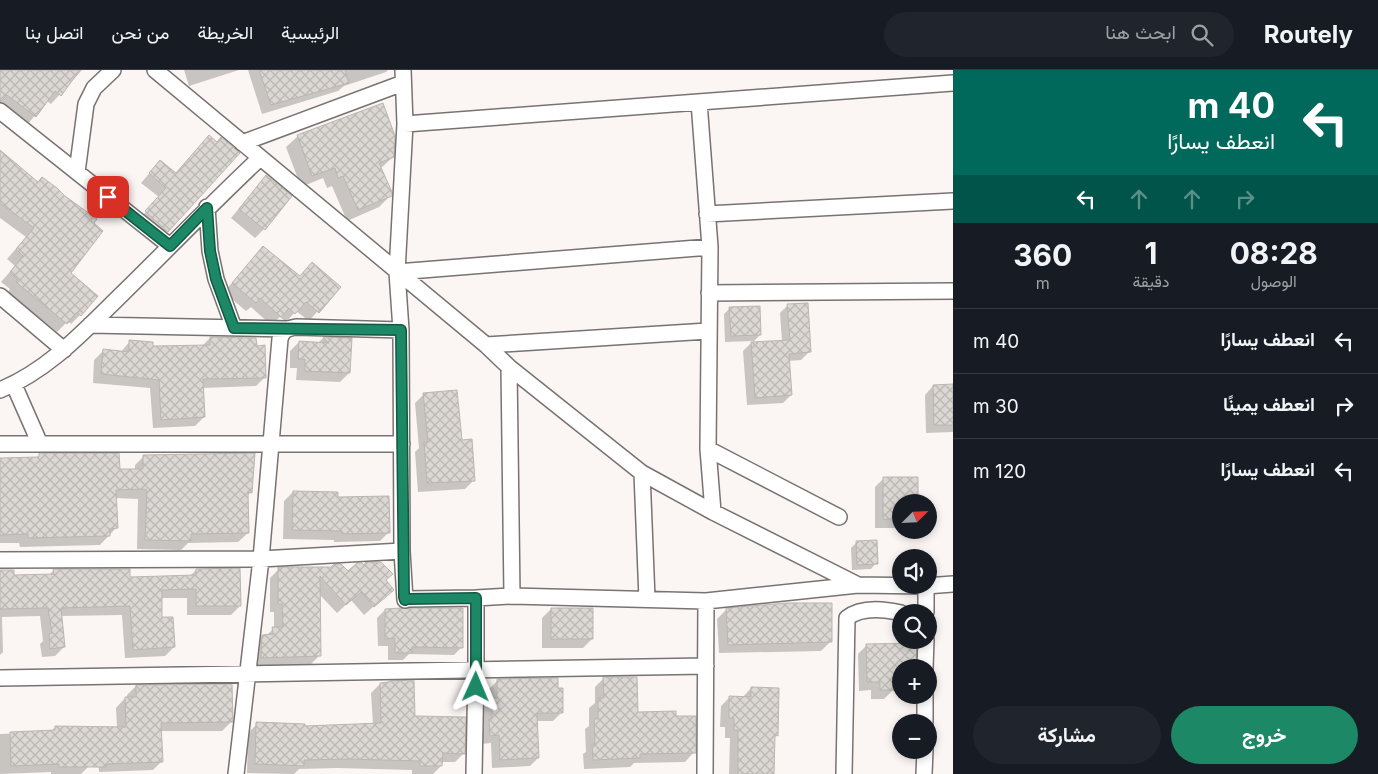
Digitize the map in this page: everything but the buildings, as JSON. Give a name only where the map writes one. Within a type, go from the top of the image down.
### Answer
[{"type":"street","points":[[77,172],[86,104],[94,88],[113,70]]},
{"type":"street","points":[[155,70],[486,345],[509,367],[642,472],[713,512],[858,585]]},
{"type":"street","points":[[242,143],[403,77],[404,124],[397,272],[401,330],[402,551],[405,600],[512,596],[706,600],[858,585],[892,586]]},
{"type":"street","points":[[404,124],[953,83]]},
{"type":"street","points":[[699,102],[710,247],[708,449],[713,512]]},
{"type":"street","points":[[0,111],[170,246]]},
{"type":"street","points":[[40,444],[7,387],[36,371],[64,350],[260,158]]},
{"type":"street","points":[[707,214],[953,201]]},
{"type":"street","points":[[207,208],[210,251],[216,279],[234,328]]},
{"type":"street","points":[[397,272],[710,247]]},
{"type":"street","points":[[709,293],[953,291]]},
{"type":"street","points":[[0,296],[64,350]]},
{"type":"street","points":[[90,325],[401,330]]},
{"type":"street","points":[[236,774],[262,559],[280,339],[287,328]]},
{"type":"street","points":[[486,345],[708,331]]},
{"type":"street","points":[[509,367],[512,596]]},
{"type":"street","points":[[0,444],[402,444]]},
{"type":"street","points":[[708,449],[839,517]]},
{"type":"street","points":[[642,472],[648,599]]},
{"type":"street","points":[[0,560],[262,559],[402,551]]},
{"type":"street","points":[[937,585],[953,584]]},
{"type":"street","points":[[474,774],[476,598]]},
{"type":"street","points":[[705,774],[706,600]]},
{"type":"street","points":[[844,774],[847,618],[855,612],[864,610],[892,612]]},
{"type":"street","points":[[0,678],[706,666]]},
{"type":"street","points":[[924,774],[925,759]]},
{"type":"route","points":[[108,197],[170,246],[207,208],[210,251],[216,279],[234,328],[296,327],[401,330],[404,597],[405,600],[476,598],[476,687]]}]
